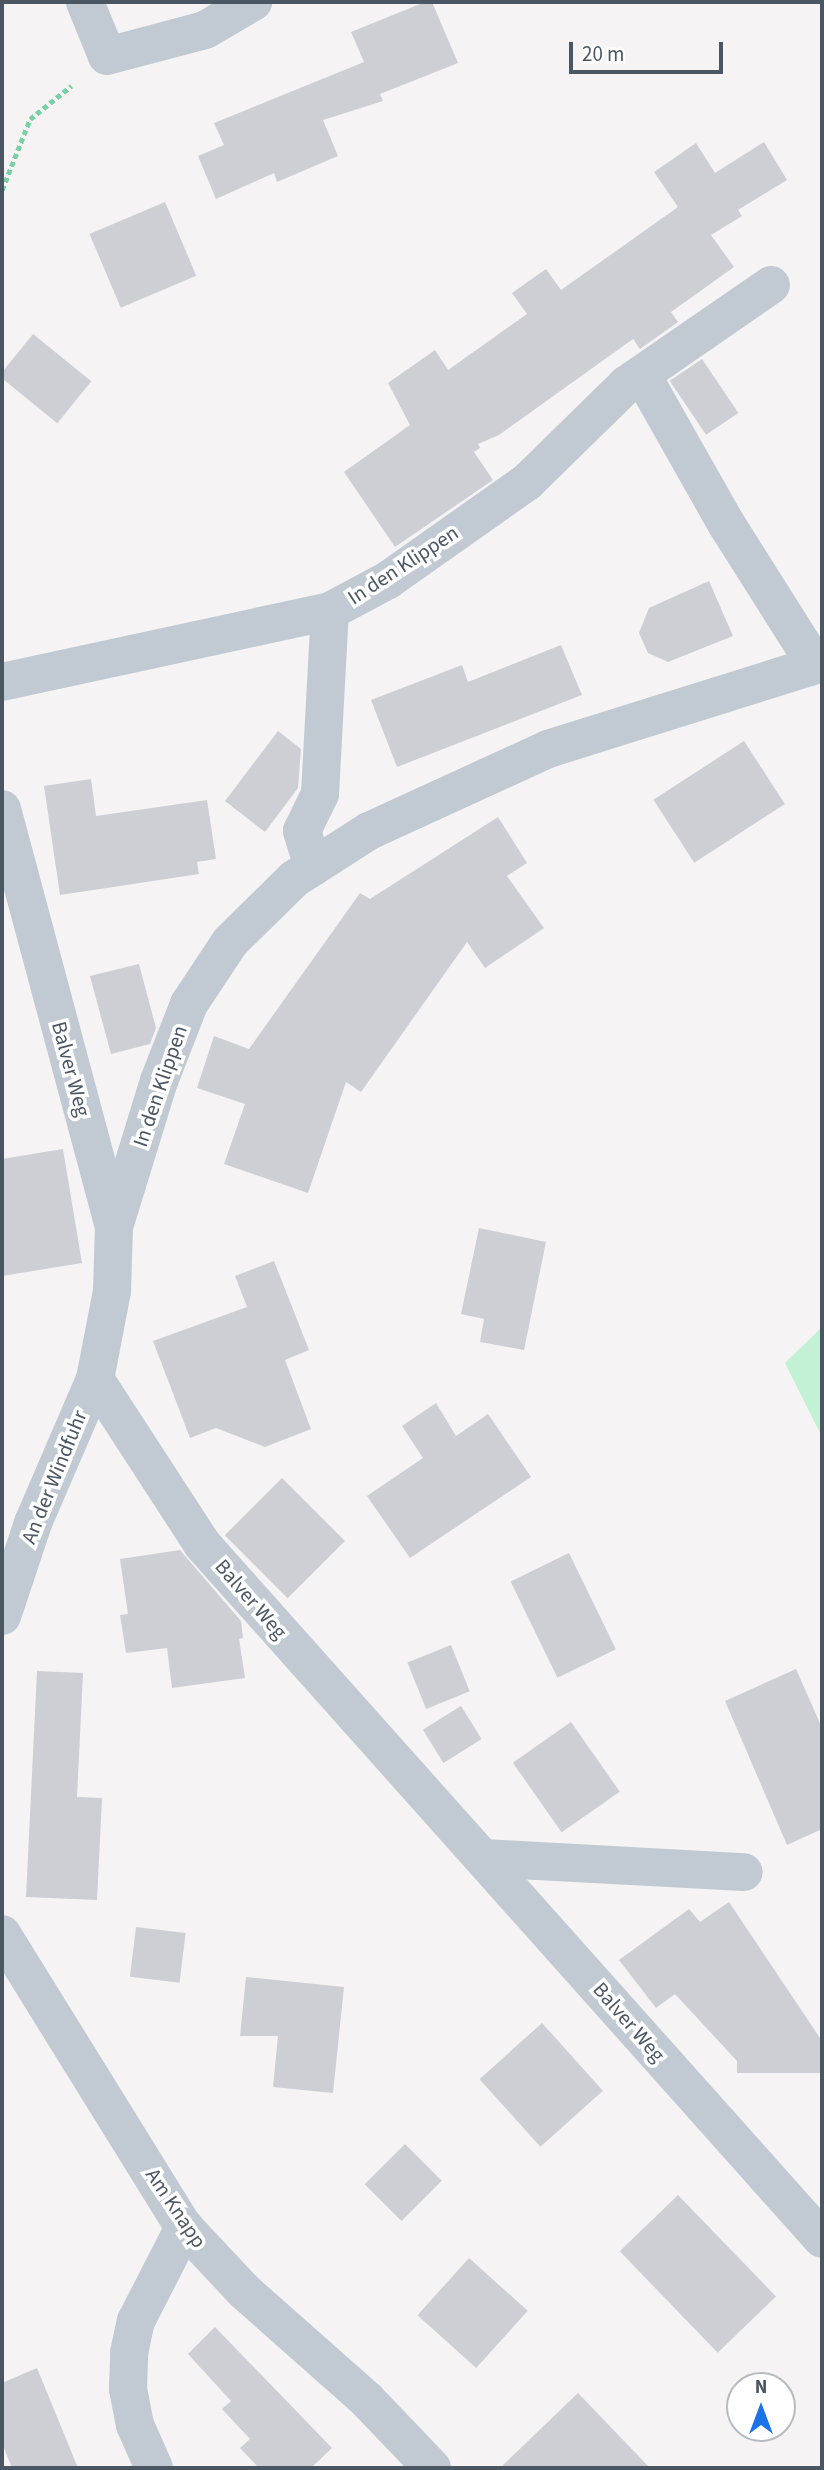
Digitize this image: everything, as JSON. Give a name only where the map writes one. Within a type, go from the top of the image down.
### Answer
[{"type":"street","points":[[85,2],[107,56],[205,30],[253,2]]},
{"type":"street","name":"In den Klippen","points":[[313,867],[302,831],[320,794],[330,611],[388,580],[527,482],[642,375],[771,285]]},
{"type":"street","name":"In den Klippen","points":[[114,1227],[159,1081],[189,1004],[230,942],[294,879],[369,831],[548,749],[819,664],[727,525],[642,375]]},
{"type":"street","points":[[2,681],[330,611]]},
{"type":"street","name":"Balver Weg","points":[[2,808],[114,1227],[112,1291],[95,1378],[202,1544],[822,2239]]},
{"type":"street","name":"An der Windfuhr","points":[[2,1616],[33,1523],[95,1378]]},
{"type":"street","points":[[483,1858],[744,1872]]},
{"type":"street","name":"Am Knapp","points":[[2,1934],[184,2227],[244,2291],[367,2400],[432,2468]]},
{"type":"street","points":[[154,2468],[135,2425],[128,2389],[129,2353],[136,2321],[184,2227]]},
{"type":"path","points":[[2,190],[30,119],[107,56]]},
{"type":"green space","points":[[822,1327],[822,1437],[785,1363]]},
{"type":"building","points":[[425,2],[432,2],[458,63],[380,94],[383,101],[323,120],[338,156],[277,182],[274,173],[216,199],[198,156],[224,145],[214,123],[364,62],[351,32]]},
{"type":"building","points":[[764,142],[787,180],[738,210],[742,216],[711,235],[734,267],[671,312],[678,322],[640,349],[633,339],[499,435],[478,444],[480,448],[474,452],[493,480],[395,547],[344,472],[410,425],[388,383],[435,350],[448,370],[527,314],[512,293],[546,269],[561,290],[678,207],[654,172],[696,143],[715,173]]},
{"type":"building","points":[[165,202],[196,276],[121,308],[90,234]]},
{"type":"building","points":[[33,334],[91,381],[57,423],[2,378],[2,372]]},
{"type":"building","points":[[702,359],[738,413],[706,435],[670,381]]},
{"type":"building","points":[[709,581],[733,636],[668,662],[648,653],[639,633],[649,608]]},
{"type":"building","points":[[561,645],[582,695],[397,767],[371,700],[462,665],[468,682]]},
{"type":"building","points":[[278,731],[301,749],[298,788],[265,832],[225,801]]},
{"type":"building","points":[[744,741],[785,804],[694,863],[653,800]]},
{"type":"building","points":[[91,779],[96,816],[207,800],[216,859],[197,862],[199,874],[60,895],[44,786]]},
{"type":"building","points":[[498,817],[527,863],[507,876],[544,928],[485,968],[467,942],[361,1092],[346,1082],[308,1193],[224,1164],[245,1104],[197,1088],[214,1036],[249,1049],[360,893],[370,899]]},
{"type":"building","points":[[139,964],[156,1028],[150,1044],[111,1054],[90,976]]},
{"type":"building","points":[[63,1149],[82,1263],[2,1276],[2,1159]]},
{"type":"building","points":[[479,1228],[546,1242],[524,1350],[480,1342],[484,1319],[461,1314]]},
{"type":"building","points":[[274,1261],[309,1350],[285,1360],[311,1429],[265,1447],[216,1428],[190,1438],[153,1341],[247,1307],[235,1276]]},
{"type":"building","points":[[436,1403],[456,1436],[488,1414],[531,1477],[410,1558],[367,1496],[423,1458],[402,1426]]},
{"type":"building","points":[[282,1478],[345,1541],[288,1598],[225,1535]]},
{"type":"building","points":[[180,1550],[241,1621],[243,1638],[239,1639],[245,1678],[172,1688],[167,1648],[126,1653],[120,1615],[128,1614],[120,1559]]},
{"type":"building","points":[[569,1553],[616,1649],[557,1678],[511,1581]]},
{"type":"building","points":[[451,1645],[470,1691],[426,1709],[407,1663]]},
{"type":"building","points":[[796,1669],[822,1728],[822,1829],[787,1845],[725,1701]]},
{"type":"building","points":[[37,1671],[83,1673],[77,1797],[102,1798],[97,1900],[26,1897]]},
{"type":"building","points":[[461,1706],[482,1739],[444,1763],[423,1730]]},
{"type":"building","points":[[571,1722],[620,1792],[562,1832],[513,1763]]},
{"type":"building","points":[[729,1902],[822,2041],[822,2073],[737,2073],[737,2061],[675,1994],[656,2008],[619,1960],[689,1909],[700,1922]]},
{"type":"building","points":[[136,1927],[186,1933],[180,1983],[130,1977]]},
{"type":"building","points":[[246,1977],[344,1987],[333,2093],[273,2087],[278,2036],[240,2036]]},
{"type":"building","points":[[542,2023],[603,2091],[540,2147],[480,2079]]},
{"type":"building","points":[[405,2144],[442,2181],[401,2221],[365,2184]]},
{"type":"building","points":[[678,2195],[776,2296],[718,2353],[620,2251]]},
{"type":"building","points":[[469,2258],[528,2311],[476,2368],[417,2315]]},
{"type":"building","points":[[215,2327],[332,2448],[311,2468],[259,2468],[240,2448],[250,2439],[222,2409],[231,2401],[188,2354]]},
{"type":"building","points":[[37,2368],[78,2468],[12,2468],[2,2443],[2,2383]]},
{"type":"building","points":[[578,2393],[650,2468],[500,2468]]}]
